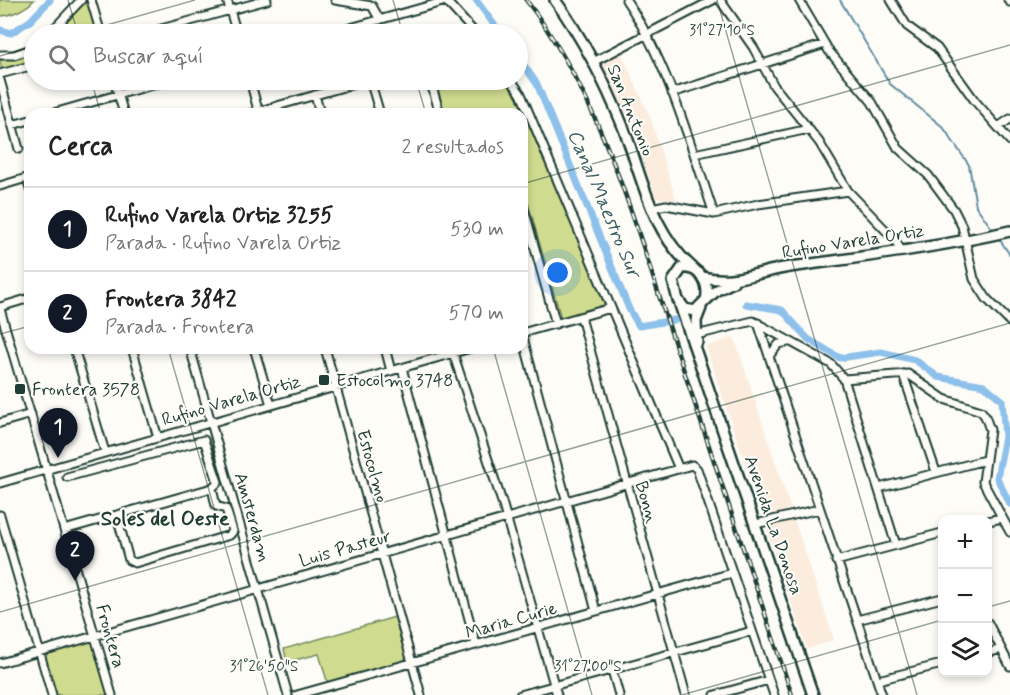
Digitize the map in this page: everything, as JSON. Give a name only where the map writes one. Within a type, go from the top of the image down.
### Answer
[{"type":"main road","name":"San Antonio","points":[[555,0],[593,62],[624,129],[651,208],[673,257],[675,274]]},
{"type":"main road","name":"Rufino Varela Ortiz","points":[[704,304],[717,290],[741,279],[783,268],[902,252],[1008,229]]},
{"type":"main road","name":"San Antonio","points":[[665,238],[695,270]]},
{"type":"main road","points":[[682,268],[695,270],[703,277],[708,292],[704,304],[688,311],[680,305],[674,287],[675,274],[682,268]]},
{"type":"main road","name":"Rufino Varela Ortiz","points":[[703,277],[719,280],[741,279]]},
{"type":"main road","name":"Avenida La Donosa","points":[[703,365],[696,335],[696,321],[704,304]]},
{"type":"main road","name":"Avenida La Donosa","points":[[680,305],[703,365],[813,695]]},
{"type":"street","points":[[58,24],[81,0]]},
{"type":"street","points":[[91,0],[98,24]]},
{"type":"street","points":[[227,0],[234,24]]},
{"type":"street","points":[[179,24],[267,0]]},
{"type":"street","points":[[335,0],[372,6],[380,20]]},
{"type":"street","points":[[626,0],[672,93],[714,214]]},
{"type":"street","points":[[593,62],[713,0]]},
{"type":"street","points":[[720,0],[753,47],[761,66],[819,142],[848,190],[895,240],[902,252]]},
{"type":"street","points":[[799,0],[825,44],[872,102],[898,148],[928,175],[954,210],[968,238],[974,279],[987,299],[1010,322]]},
{"type":"street","points":[[891,0],[907,26],[938,48],[975,101],[1010,141]]},
{"type":"street","points":[[365,24],[446,1],[467,24]]},
{"type":"street","points":[[672,93],[825,44]]},
{"type":"street","points":[[0,55],[14,55],[24,52]]},
{"type":"street","points":[[0,74],[24,68]]},
{"type":"street","points":[[0,80],[19,149]]},
{"type":"street","points":[[117,90],[122,108]]},
{"type":"street","points":[[70,108],[133,90]]},
{"type":"street","points":[[253,90],[258,108]]},
{"type":"street","points":[[275,108],[333,90]]},
{"type":"street","points":[[372,90],[378,108]]},
{"type":"street","points":[[433,90],[438,108]]},
{"type":"street","points":[[518,90],[527,108]]},
{"type":"street","points":[[315,95],[318,108]]},
{"type":"street","points":[[528,111],[679,469]]},
{"type":"street","points":[[998,127],[1010,119]]},
{"type":"street","points":[[12,125],[24,122]]},
{"type":"street","points":[[694,154],[809,129]]},
{"type":"street","points":[[0,186],[24,179]]},
{"type":"street","points":[[651,208],[666,205],[714,214],[758,204],[848,190]]},
{"type":"street","points":[[528,224],[556,324]]},
{"type":"street","points":[[0,308],[24,300]]},
{"type":"street","name":"Frontera","points":[[0,308],[112,695]]},
{"type":"street","points":[[528,332],[611,308]]},
{"type":"street","name":"Bonn","points":[[581,316],[686,695]]},
{"type":"street","points":[[696,335],[748,321],[758,324],[831,364],[844,380],[896,545]]},
{"type":"street","points":[[758,324],[882,695]]},
{"type":"street","points":[[769,356],[779,344],[788,342]]},
{"type":"street","points":[[76,354],[105,452]]},
{"type":"street","points":[[134,354],[158,438]]},
{"type":"street","name":"Amsterdam","points":[[192,354],[288,695]]},
{"type":"street","points":[[256,354],[271,405]]},
{"type":"street","name":"Estocolmo","points":[[327,354],[421,695]]},
{"type":"street","points":[[387,354],[391,371]]},
{"type":"street","name":"Rufino Varela Ortiz","points":[[0,483],[402,368],[443,354]]},
{"type":"street","points":[[450,354],[506,518],[557,695]]},
{"type":"street","points":[[527,354],[596,611]]},
{"type":"street","points":[[402,368],[444,535],[476,645]]},
{"type":"street","points":[[844,380],[903,374],[914,376],[944,399],[981,411],[990,430],[983,482],[1010,532]]},
{"type":"street","points":[[903,374],[936,472]]},
{"type":"street","points":[[0,423],[31,414]]},
{"type":"street","points":[[64,530],[212,488],[218,482],[208,443],[201,439],[67,477]]},
{"type":"street","points":[[879,488],[985,460]]},
{"type":"street","name":"Luis Pasteur","points":[[0,663],[566,499],[692,465],[697,469],[732,573]]},
{"type":"street","points":[[117,516],[132,562],[230,535],[233,531],[227,512],[216,506],[212,488]]},
{"type":"street","points":[[756,524],[819,509]]},
{"type":"street","points":[[0,515],[52,695]]},
{"type":"street","points":[[992,520],[1002,518]]},
{"type":"street","points":[[836,561],[938,536]]},
{"type":"street","points":[[732,573],[774,695]]},
{"type":"street","name":"Maria Curie","points":[[297,695],[732,573]]},
{"type":"street","points":[[857,620],[938,599]]},
{"type":"street","points":[[520,695],[752,631]]},
{"type":"street","points":[[992,633],[1010,666]]},
{"type":"street","points":[[992,652],[1001,649]]},
{"type":"street","points":[[878,680],[938,665]]},
{"type":"street","points":[[612,670],[619,695]]},
{"type":"street","points":[[715,695],[769,680]]},
{"type":"shaded area","points":[[620,50],[650,117],[677,202],[655,197],[632,127],[601,61]]},
{"type":"shaded area","points":[[734,337],[834,640],[807,649],[706,347]]},
{"type":"green space","points":[[0,0],[34,0],[18,11],[0,16]]},
{"type":"green space","points":[[88,2],[96,24],[64,24]]},
{"type":"green space","points":[[24,54],[24,65],[2,72],[0,60]]},
{"type":"green space","points":[[438,90],[514,90],[523,108],[443,108]]},
{"type":"green space","points":[[528,119],[605,301],[604,306],[561,318],[528,203]]},
{"type":"green space","points":[[395,617],[407,656],[403,663],[328,684],[319,654],[287,662],[284,649]]},
{"type":"green space","points":[[93,640],[109,695],[56,695],[44,655]]},
{"type":"waterway","name":"Canal Maestro Sur","points":[[25,24],[50,0]]},
{"type":"waterway","name":"Canal Maestro Sur","points":[[476,0],[494,24]]},
{"type":"waterway","points":[[840,0],[890,84],[943,127],[969,165],[976,206],[995,233]]},
{"type":"waterway","name":"Canal Maestro Sur","points":[[0,30],[11,33],[24,25]]},
{"type":"waterway","name":"Canal Maestro Sur","points":[[528,71],[537,84],[629,309],[639,326],[680,319]]},
{"type":"waterway","points":[[998,237],[1010,255]]},
{"type":"waterway","name":"Canal Maestro Sur","points":[[746,304],[782,310],[808,339],[840,358],[881,352],[915,360],[938,377],[984,385],[1002,400],[1005,437],[997,478],[1010,504]]},
{"type":"railway","points":[[526,0],[552,37],[575,76],[612,159],[792,695]]},
{"type":"place","name":"Estocolmo 3748","points":[[324,380]]},
{"type":"place","name":"Frontera 3578","points":[[20,389]]},
{"type":"place","name":"Rufino Varela Ortiz 3255","points":[[58,458]]},
{"type":"place","name":"Frontera 3842","points":[[75,581]]},
{"type":"district","name":"Soles del Oeste","points":[[165,518]]}]
